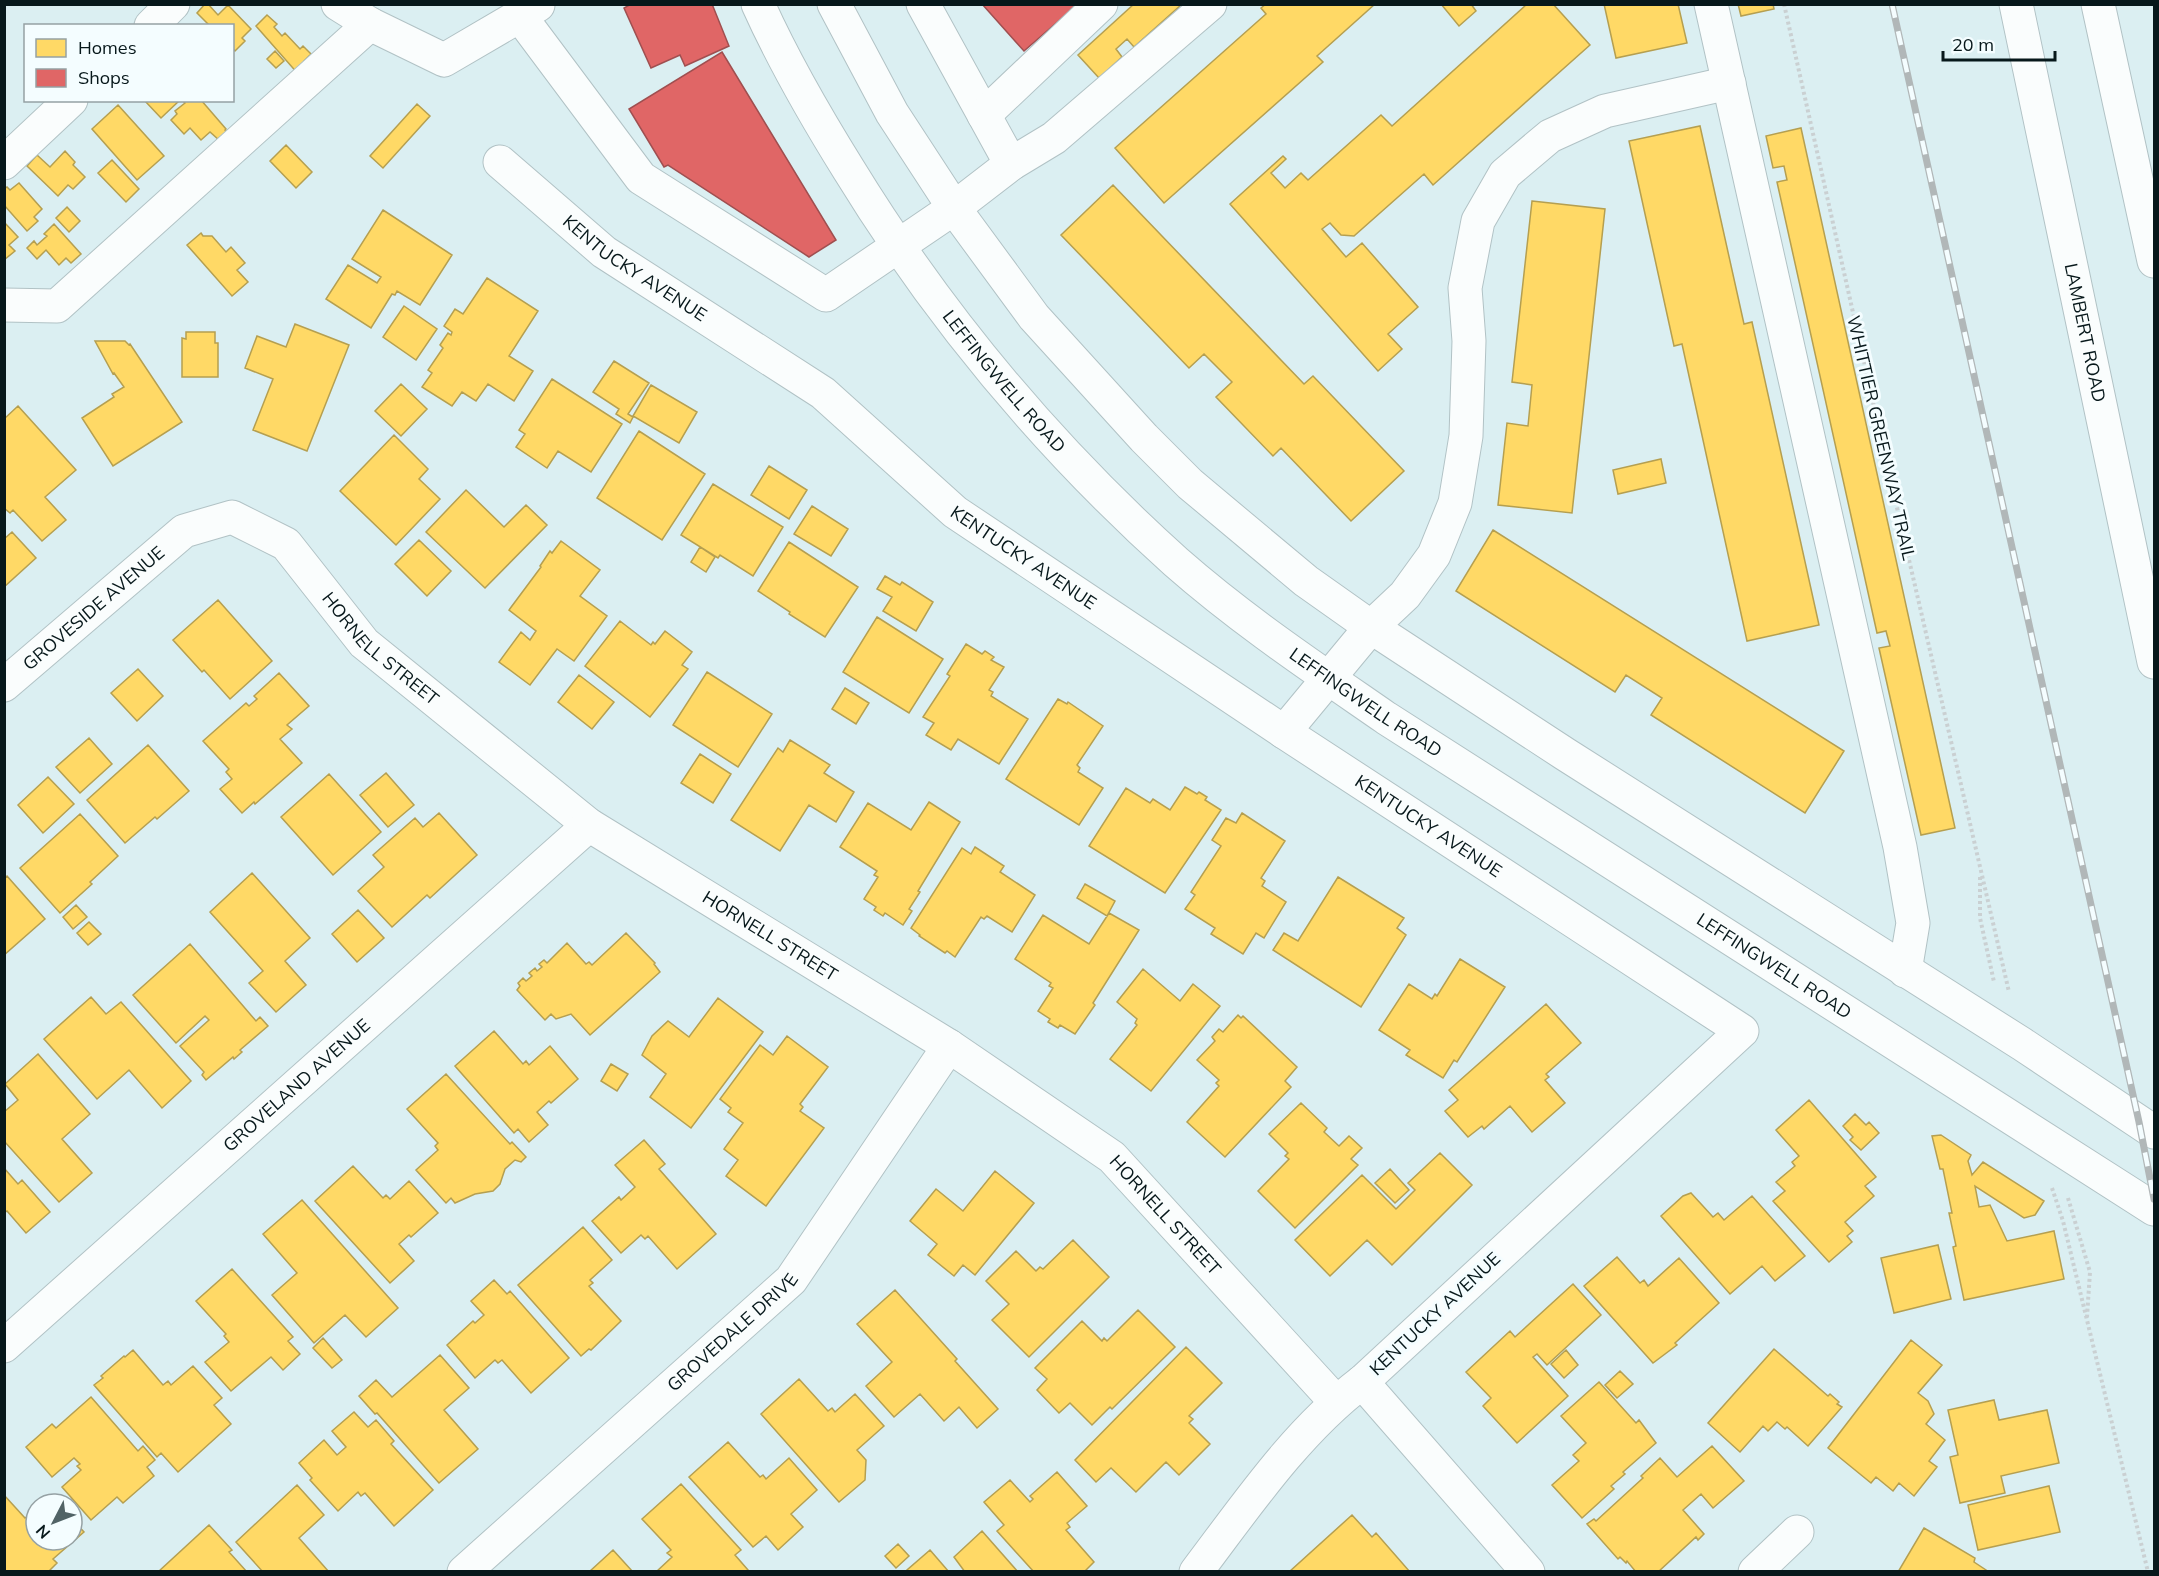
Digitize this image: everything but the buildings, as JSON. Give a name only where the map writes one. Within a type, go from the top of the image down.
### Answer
[{"type":"street","points":[[153,24],[173,4]]},
{"type":"street","points":[[338,4],[370,24],[444,60],[529,10],[641,178],[826,295],[954,208],[1011,164],[1054,138],[1210,4]]},
{"type":"street","name":"LEFFINGWELL ROAD","points":[[758,4],[818,121],[897,246],[958,328],[1029,414],[1121,511],[1228,606],[1279,645],[1395,723],[2154,1209]]},
{"type":"street","points":[[834,4],[892,113],[954,208],[1034,318],[1144,438],[1190,484],[1297,574],[1371,627],[1565,754],[2022,1044],[2154,1132]]},
{"type":"street","points":[[923,4],[1011,164]]},
{"type":"street","points":[[984,115],[1101,4]]},
{"type":"street","points":[[1711,4],[1900,847],[1913,923],[1905,971]]},
{"type":"street","name":"LAMBERT ROAD","points":[[2016,4],[2154,662]]},
{"type":"street","points":[[2098,4],[2154,261]]},
{"type":"street","points":[[4,305],[57,306],[370,24]]},
{"type":"street","points":[[1284,732],[1371,627],[1405,595],[1434,555],[1455,503],[1466,436],[1469,341],[1465,288],[1478,220],[1505,174],[1550,136],[1605,111],[1730,82]]},
{"type":"street","points":[[4,163],[69,102]]},
{"type":"street","name":"KENTUCKY AVENUE","points":[[500,162],[604,252],[823,393],[955,512],[1284,732],[1742,1031],[1362,1382],[1336,1402],[1264,1482],[1196,1572]]},
{"type":"street","name":"HORNELL STREET","points":[[184,531],[232,517],[286,544],[364,643],[589,825],[949,1046],[1112,1156],[1336,1402]]},
{"type":"street","name":"GROVESIDE AVENUE","points":[[6,681],[184,531]]},
{"type":"street","name":"GROVELAND AVENUE","points":[[4,1346],[589,825]]},
{"type":"street","name":"GROVEDALE DRIVE","points":[[464,1572],[791,1280],[949,1046]]},
{"type":"street","points":[[1362,1382],[1528,1572]]},
{"type":"street","points":[[1755,1572],[1797,1532]]},
{"type":"path","name":"WHITTIER GREENWAY TRAIL","points":[[1784,4],[1890,481],[2011,1001]]},
{"type":"path","name":"WHITTIER GREENWAY TRAIL","points":[[1981,872],[1980,918],[1995,985]]},
{"type":"path","points":[[2066,1192],[2073,1208],[2090,1272],[2087,1317]]},
{"type":"path","points":[[2054,1193],[2087,1317],[2148,1572]]},
{"type":"railway","points":[[1892,4],[2139,1122],[2154,1199]]}]
